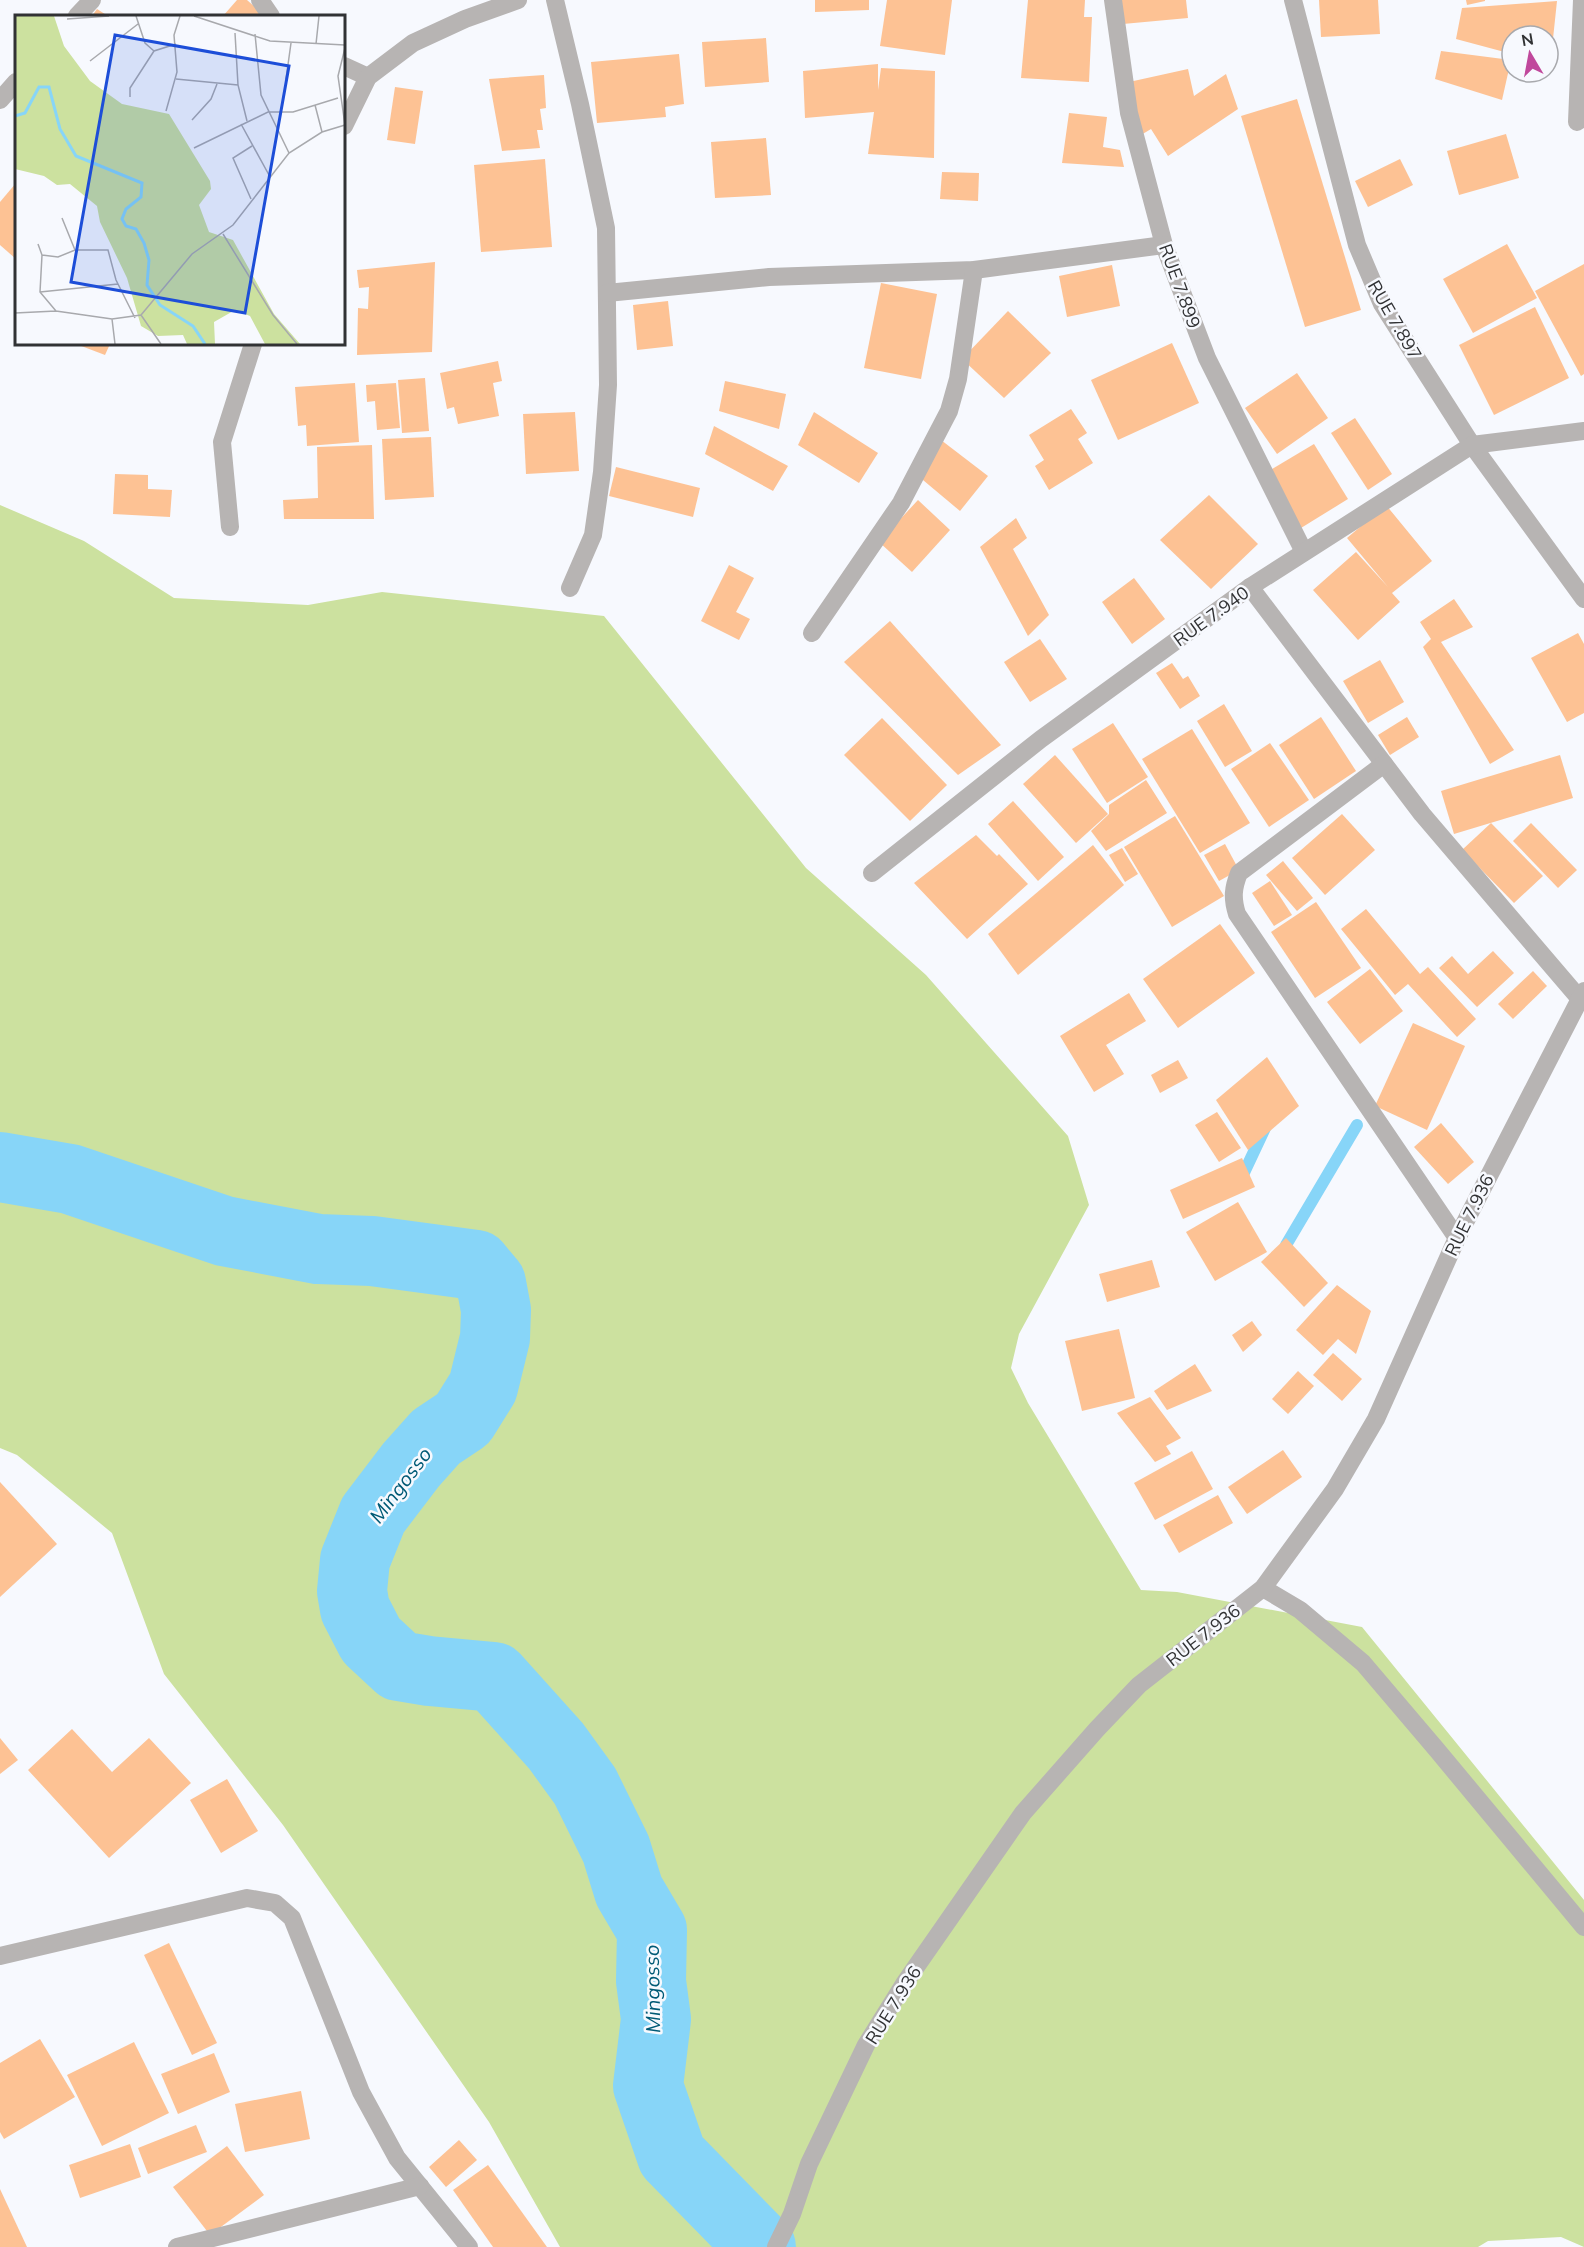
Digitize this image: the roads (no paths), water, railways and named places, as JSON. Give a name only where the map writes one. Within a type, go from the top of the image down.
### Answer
[{"type":"street","points":[[78,15],[92,0]]},
{"type":"street","points":[[260,0],[270,15]]},
{"type":"street","points":[[345,124],[368,77],[414,43],[465,19],[518,0]]},
{"type":"street","points":[[555,0],[606,228],[608,384],[602,472],[593,535],[570,588]]},
{"type":"street","name":"RUE 7.899","points":[[1113,0],[1129,113],[1164,245],[1207,358],[1304,552]]},
{"type":"street","name":"RUE 7.897","points":[[1293,0],[1356,245],[1382,304],[1472,445],[1584,599]]},
{"type":"street","points":[[1577,122],[1582,0]]},
{"type":"street","points":[[345,66],[368,77]]},
{"type":"street","points":[[0,100],[15,83]]},
{"type":"street","points":[[607,293],[769,277],[974,270],[1164,245]]},
{"type":"street","points":[[812,633],[901,503],[949,411],[958,378],[974,270]]},
{"type":"street","points":[[230,527],[222,442],[253,345]]},
{"type":"street","name":"RUE 7.940","points":[[872,873],[1041,739],[1250,587],[1472,445],[1584,431]]},
{"type":"street","points":[[1250,587],[1422,814],[1582,994]]},
{"type":"street","points":[[1384,764],[1239,873],[1234,886],[1233,899],[1237,914],[1457,1238]]},
{"type":"street","name":"RUE 7.936","points":[[776,2247],[792,2214],[809,2164],[866,2045],[904,1984],[1023,1813],[1139,1685],[1263,1588],[1335,1489],[1376,1419],[1457,1238],[1582,994]]},
{"type":"street","points":[[1263,1588],[1300,1610],[1363,1663],[1584,1927]]},
{"type":"street","points":[[0,1956],[248,1898],[275,1903],[292,1918],[361,2092],[397,2158],[469,2247]]},
{"type":"street","points":[[177,2247],[420,2186]]},
{"type":"waterway","points":[[1286,1245],[1357,1125]]},
{"type":"waterway","points":[[1242,1177],[1266,1126]]},
{"type":"waterway","name":"Mingosso","points":[[0,1167],[70,1179],[224,1231],[318,1249],[372,1251],[476,1265],[491,1283],[496,1310],[495,1338],[483,1387],[463,1419],[436,1437],[411,1465],[373,1515],[355,1560],[352,1591],[355,1609],[371,1640],[399,1666],[494,1677],[556,1746],[585,1786],[616,1849],[629,1891],[652,1930],[651,1981],[656,2019],[648,2086],[672,2156],[761,2247]]}]
